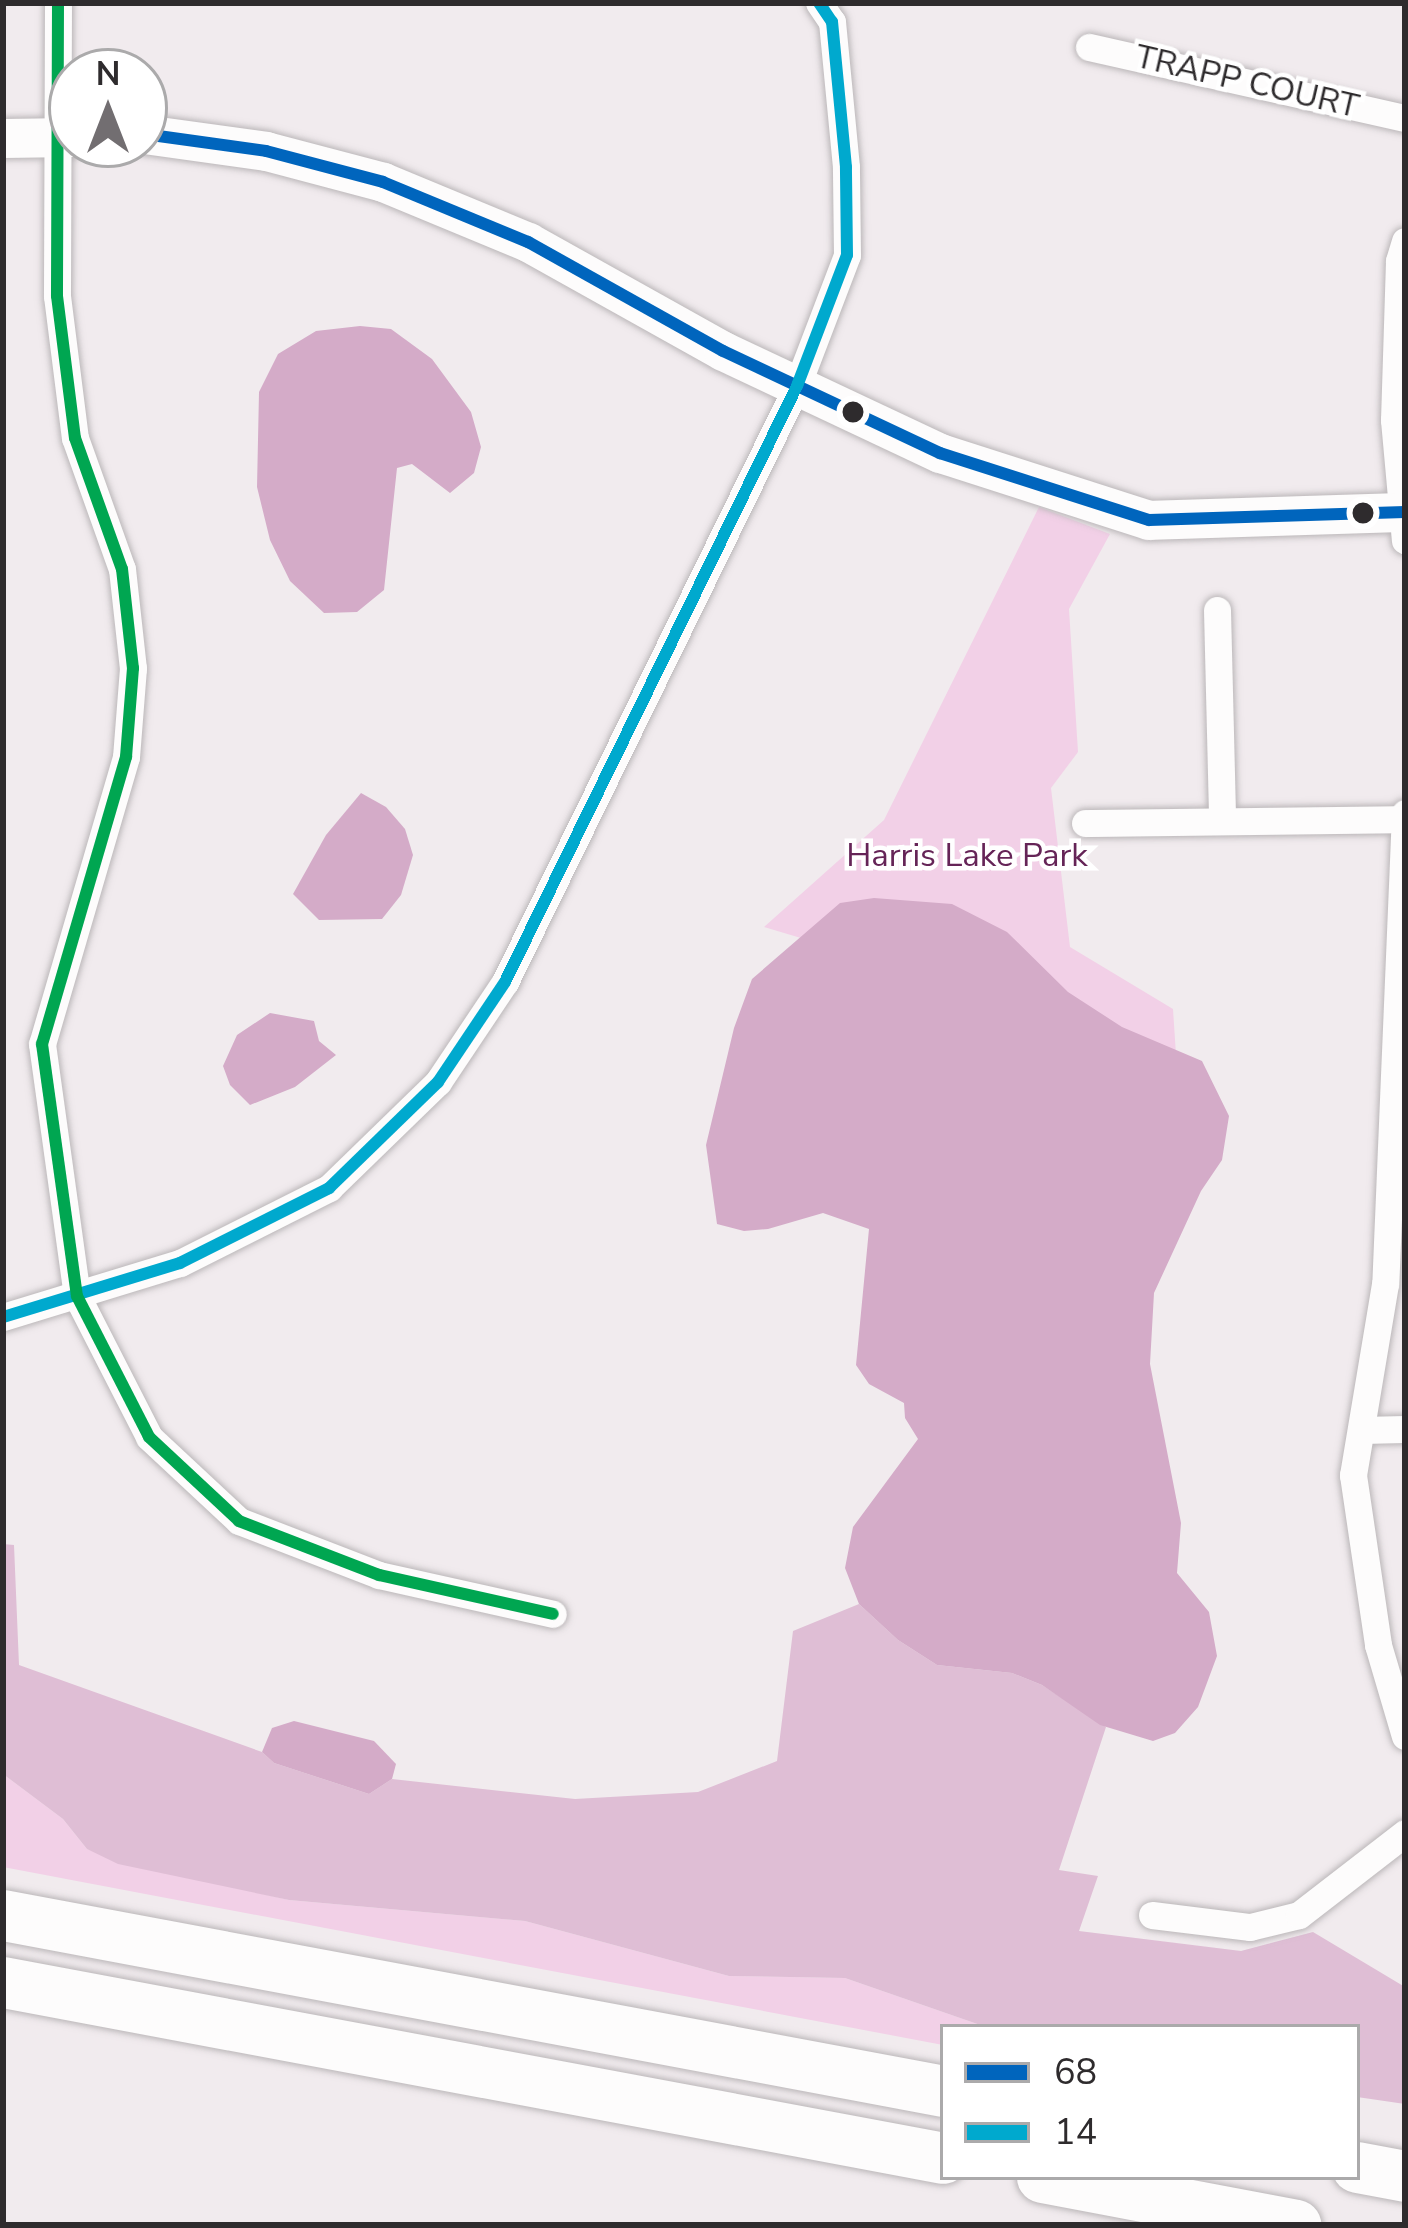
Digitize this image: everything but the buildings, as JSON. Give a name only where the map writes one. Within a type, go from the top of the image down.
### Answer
[{"type":"highway","points":[[3,1915],[940,2090]]},
{"type":"highway","points":[[3,1982],[940,2157]]},
{"type":"highway","points":[[1360,2168],[1405,2176]]},
{"type":"highway","points":[[1058,2180],[1295,2225]]},
{"type":"street","points":[[58,3],[60,48]]},
{"type":"street","points":[[3,1317],[181,1263],[329,1188],[438,1082],[506,982],[797,386],[847,255],[847,167],[832,22],[819,3]]},
{"type":"street","name":"TRAPP COURT","points":[[1089,47],[1405,118]]},
{"type":"street","points":[[3,138],[48,137]]},
{"type":"street","points":[[168,137],[266,151],[383,182],[528,242],[723,351],[940,453],[1149,520],[1404,522],[1394,420],[1399,261],[1405,241]]},
{"type":"street","points":[[63,168],[57,296],[75,438],[122,569],[133,668],[126,757],[42,1044],[77,1296],[149,1437],[239,1521],[379,1575],[553,1614]]},
{"type":"street","points":[[1217,610],[1222,821]]},
{"type":"street","points":[[1084,823],[1405,816],[1398,1153],[1384,1284],[1353,1475],[1378,1646],[1405,1736]]},
{"type":"street","points":[[1360,1430],[1405,1429]]},
{"type":"street","points":[[1152,1915],[1250,1927],[1299,1915],[1405,1833]]},
{"type":"green space","name":"Harris Lake Park","points":[[1039,507],[1110,534],[1069,609],[1078,752],[1051,788],[1070,947],[1173,1009],[1178,1085],[831,947],[764,927],[884,820]]},
{"type":"green space","points":[[3,1774],[63,1819],[87,1849],[218,1884],[289,1900],[525,1921],[729,1976],[845,1978],[977,2024],[940,2024],[940,2044],[3,1867]]},
{"type":"shaded area","points":[[360,326],[391,329],[432,359],[471,412],[481,447],[474,473],[450,493],[412,464],[397,468],[384,590],[357,612],[324,613],[290,581],[270,540],[257,487],[259,392],[278,354],[316,331]]},
{"type":"shaded area","points":[[361,793],[386,807],[405,829],[413,855],[401,895],[382,919],[319,920],[293,894],[326,835]]},
{"type":"shaded area","points":[[874,898],[952,904],[1007,932],[1068,992],[1122,1027],[1202,1061],[1229,1116],[1222,1160],[1201,1191],[1154,1293],[1150,1364],[1181,1523],[1177,1573],[1209,1612],[1217,1656],[1198,1707],[1175,1733],[1153,1741],[1100,1725],[1042,1685],[1012,1673],[937,1665],[898,1640],[859,1604],[845,1568],[853,1527],[918,1439],[905,1418],[904,1403],[869,1384],[856,1365],[869,1229],[823,1213],[768,1229],[744,1231],[717,1224],[706,1145],[734,1028],[752,979],[840,903]]},
{"type":"shaded area","points":[[270,1013],[314,1021],[319,1041],[336,1055],[295,1087],[250,1105],[230,1085],[223,1066],[237,1035]]},
{"type":"shaded area","points":[[3,1544],[14,1545],[19,1665],[262,1752],[274,1763],[369,1794],[392,1779],[575,1799],[698,1792],[777,1761],[793,1631],[859,1604],[898,1640],[937,1665],[1012,1673],[1042,1685],[1106,1727],[1059,1870],[1098,1876],[1079,1931],[1241,1951],[1313,1932],[1405,1987],[1405,2104],[1360,2097],[1360,2024],[977,2024],[845,1978],[729,1976],[525,1921],[289,1900],[118,1864],[87,1849],[63,1819],[3,1774]]},
{"type":"shaded area","points":[[294,1721],[374,1741],[396,1764],[392,1779],[369,1794],[274,1763],[262,1752],[272,1728]]},
{"type":"transit line","points":[[58,3],[57,296],[75,438],[122,569],[133,668],[126,757],[42,1044],[77,1296],[149,1437],[239,1521],[379,1575],[553,1614]]},
{"type":"transit line","name":"14","points":[[3,1317],[180,1263],[329,1188],[438,1082],[505,982],[797,386],[847,255],[846,167],[832,22],[819,3]]},
{"type":"transit line","name":"68","points":[[168,137],[266,151],[383,182],[528,242],[723,351],[940,453],[1149,520],[1405,512]]}]
